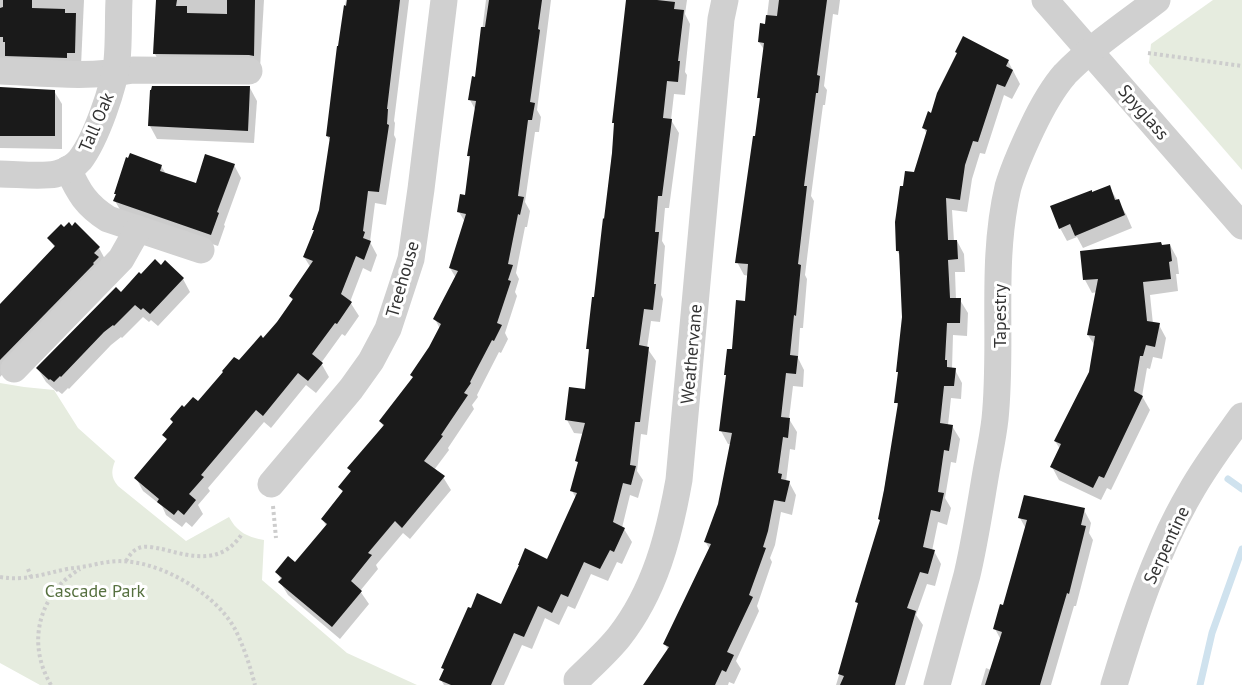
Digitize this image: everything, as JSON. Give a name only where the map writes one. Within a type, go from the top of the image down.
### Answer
[{"type":"street","name":"Tall Oak","points":[[0,174],[55,174],[68,170],[78,162],[93,137],[115,74],[119,0]]},
{"type":"street","name":"Treehouse","points":[[271,484],[351,389],[371,361],[388,329],[411,259],[444,0]]},
{"type":"street","name":"Weathervane","points":[[577,680],[618,638],[643,602],[667,538],[676,499],[724,0]]},
{"type":"street","name":"Spyglass","points":[[1046,0],[1242,226]]},
{"type":"street","name":"Tapestry","points":[[937,685],[967,575],[995,420],[999,356],[999,250],[1009,187],[1021,150],[1037,117],[1064,76],[1091,51],[1157,0]]},
{"type":"street","points":[[0,71],[95,75],[133,70],[249,71]]},
{"type":"street","points":[[68,170],[87,204],[96,212],[108,219],[201,250]]},
{"type":"street","points":[[14,369],[121,259],[138,229]]},
{"type":"street","name":"Serpentine","points":[[1114,685],[1142,597],[1174,522],[1202,473],[1242,416]]},
{"type":"path","points":[[1148,53],[1242,66]]},
{"type":"path","points":[[271,484],[276,538]]},
{"type":"path","points":[[126,561],[140,547],[154,547],[189,556],[207,557],[224,551],[242,534]]},
{"type":"path","points":[[0,577],[31,578],[110,561],[126,561],[156,567],[198,591],[217,607],[234,628],[248,660],[255,685]]},
{"type":"path","points":[[51,685],[46,678],[37,648],[39,626],[45,606],[58,587],[82,567]]},
{"type":"path","points":[[28,569],[31,578]]},
{"type":"green space","points":[[1213,0],[1242,0],[1242,170],[1149,63],[1151,44]]},
{"type":"green space","name":"Cascade Park","points":[[0,383],[54,390],[78,428],[115,461],[112,474],[118,486],[186,541],[229,517],[243,533],[264,540],[262,580],[347,653],[417,685],[40,685],[0,663]]},
{"type":"building","points":[[3,0],[32,0],[32,8],[65,9],[65,13],[76,13],[75,53],[67,53],[67,58],[5,56],[5,42],[3,42],[3,37],[0,37],[0,8],[3,7]]},
{"type":"building","points":[[156,0],[177,0],[176,6],[187,6],[187,13],[227,14],[227,0],[255,0],[254,56],[153,54]]},
{"type":"building","points":[[347,0],[400,0],[387,109],[387,124],[389,125],[379,192],[368,191],[363,231],[365,232],[363,238],[371,241],[364,260],[356,256],[341,294],[352,302],[312,354],[323,363],[308,381],[298,373],[263,416],[256,410],[201,475],[204,477],[189,494],[196,500],[184,515],[178,510],[174,515],[157,502],[159,499],[134,478],[167,439],[162,435],[173,422],[170,419],[182,405],[184,407],[193,397],[198,401],[234,357],[239,360],[261,335],[263,338],[277,322],[293,299],[289,296],[313,261],[303,257],[319,210],[330,137],[326,136],[337,46],[344,5],[346,6]]},
{"type":"building","points":[[489,0],[542,0],[530,102],[535,103],[532,120],[528,120],[518,196],[524,197],[520,215],[518,214],[508,264],[513,265],[508,280],[511,281],[497,323],[502,325],[464,393],[468,395],[441,435],[443,436],[424,461],[445,476],[402,528],[395,521],[368,553],[372,555],[351,581],[362,591],[332,627],[278,582],[282,578],[275,572],[288,556],[295,562],[327,524],[321,519],[343,491],[338,487],[351,471],[347,468],[384,425],[379,421],[413,377],[410,375],[441,324],[433,319],[458,271],[449,268],[466,214],[457,212],[460,194],[465,195],[470,156],[467,156],[476,101],[468,100],[472,76],[475,77],[481,27],[485,27]]},
{"type":"building","points":[[626,0],[675,2],[674,9],[684,10],[678,82],[667,81],[663,118],[672,119],[662,196],[658,196],[655,232],[659,232],[653,310],[644,309],[639,345],[649,347],[640,422],[635,422],[630,465],[636,466],[631,485],[623,483],[613,522],[625,528],[614,552],[610,550],[600,569],[584,562],[568,597],[561,594],[552,613],[538,606],[524,637],[514,633],[491,685],[451,685],[439,680],[444,669],[441,668],[468,607],[471,608],[477,593],[501,604],[525,548],[547,559],[577,493],[570,491],[585,423],[565,420],[569,387],[585,389],[589,349],[586,349],[612,153],[614,123],[612,123]]},
{"type":"building","points":[[779,0],[827,0],[817,75],[820,76],[818,93],[816,93],[804,186],[807,186],[798,264],[801,265],[790,355],[798,356],[796,374],[786,373],[781,417],[790,418],[788,438],[783,437],[778,473],[782,474],[781,479],[790,481],[785,502],[774,500],[763,547],[766,548],[749,595],[753,597],[727,652],[734,655],[726,672],[722,670],[715,685],[643,685],[669,647],[663,644],[711,544],[704,542],[718,504],[732,433],[719,431],[727,349],[732,349],[736,300],[745,301],[748,264],[735,263],[760,98],[757,98],[764,43],[758,42],[760,23],[765,24],[766,15],[777,16]]},
{"type":"building","points":[[963,36],[1009,60],[1006,66],[1013,70],[1005,87],[997,84],[978,142],[973,141],[965,165],[960,200],[946,198],[948,240],[957,240],[958,259],[948,260],[950,298],[961,298],[960,323],[947,323],[945,360],[947,360],[947,367],[956,368],[954,386],[944,386],[940,423],[953,425],[949,451],[944,450],[938,492],[944,493],[940,512],[931,510],[923,547],[935,550],[928,574],[920,572],[907,608],[916,611],[895,685],[840,685],[844,676],[838,674],[858,603],[855,602],[880,520],[878,519],[898,403],[894,403],[902,317],[899,251],[896,251],[895,222],[900,186],[903,186],[905,171],[914,172],[927,130],[922,128],[928,111],[931,113],[937,93]]},
{"type":"building","points":[[152,86],[250,86],[248,131],[148,126]]},
{"type":"building","points":[[0,87],[55,90],[55,136],[0,136]]},
{"type":"building","points":[[130,153],[162,165],[160,171],[196,183],[205,154],[235,164],[211,235],[113,201],[126,157],[128,158]]},
{"type":"building","points":[[1110,185],[1115,200],[1119,199],[1125,215],[1075,236],[1070,224],[1059,229],[1050,206]]},
{"type":"building","points":[[69,222],[72,226],[75,222],[100,247],[94,253],[99,257],[0,360],[0,304],[55,246],[47,238],[61,224],[64,227]]},
{"type":"building","points":[[1161,242],[1162,245],[1170,244],[1171,279],[1143,282],[1147,321],[1160,323],[1155,347],[1146,345],[1143,356],[1140,356],[1134,391],[1143,396],[1104,478],[1099,476],[1093,488],[1050,467],[1061,444],[1054,441],[1089,372],[1095,336],[1087,335],[1098,279],[1083,280],[1080,251]]},
{"type":"building","points":[[155,259],[161,265],[165,260],[184,278],[150,314],[135,305],[54,382],[36,368],[116,287],[121,292],[139,272],[141,274]]},
{"type":"building","points":[[1024,495],[1085,508],[1081,525],[1086,526],[1069,594],[1067,593],[1040,685],[985,685],[1002,632],[993,629],[1000,604],[1003,605],[1027,520],[1018,518]]},
{"type":"waterway","points":[[1228,479],[1242,489]]},
{"type":"waterway","points":[[1200,685],[1212,633],[1242,549]]}]
